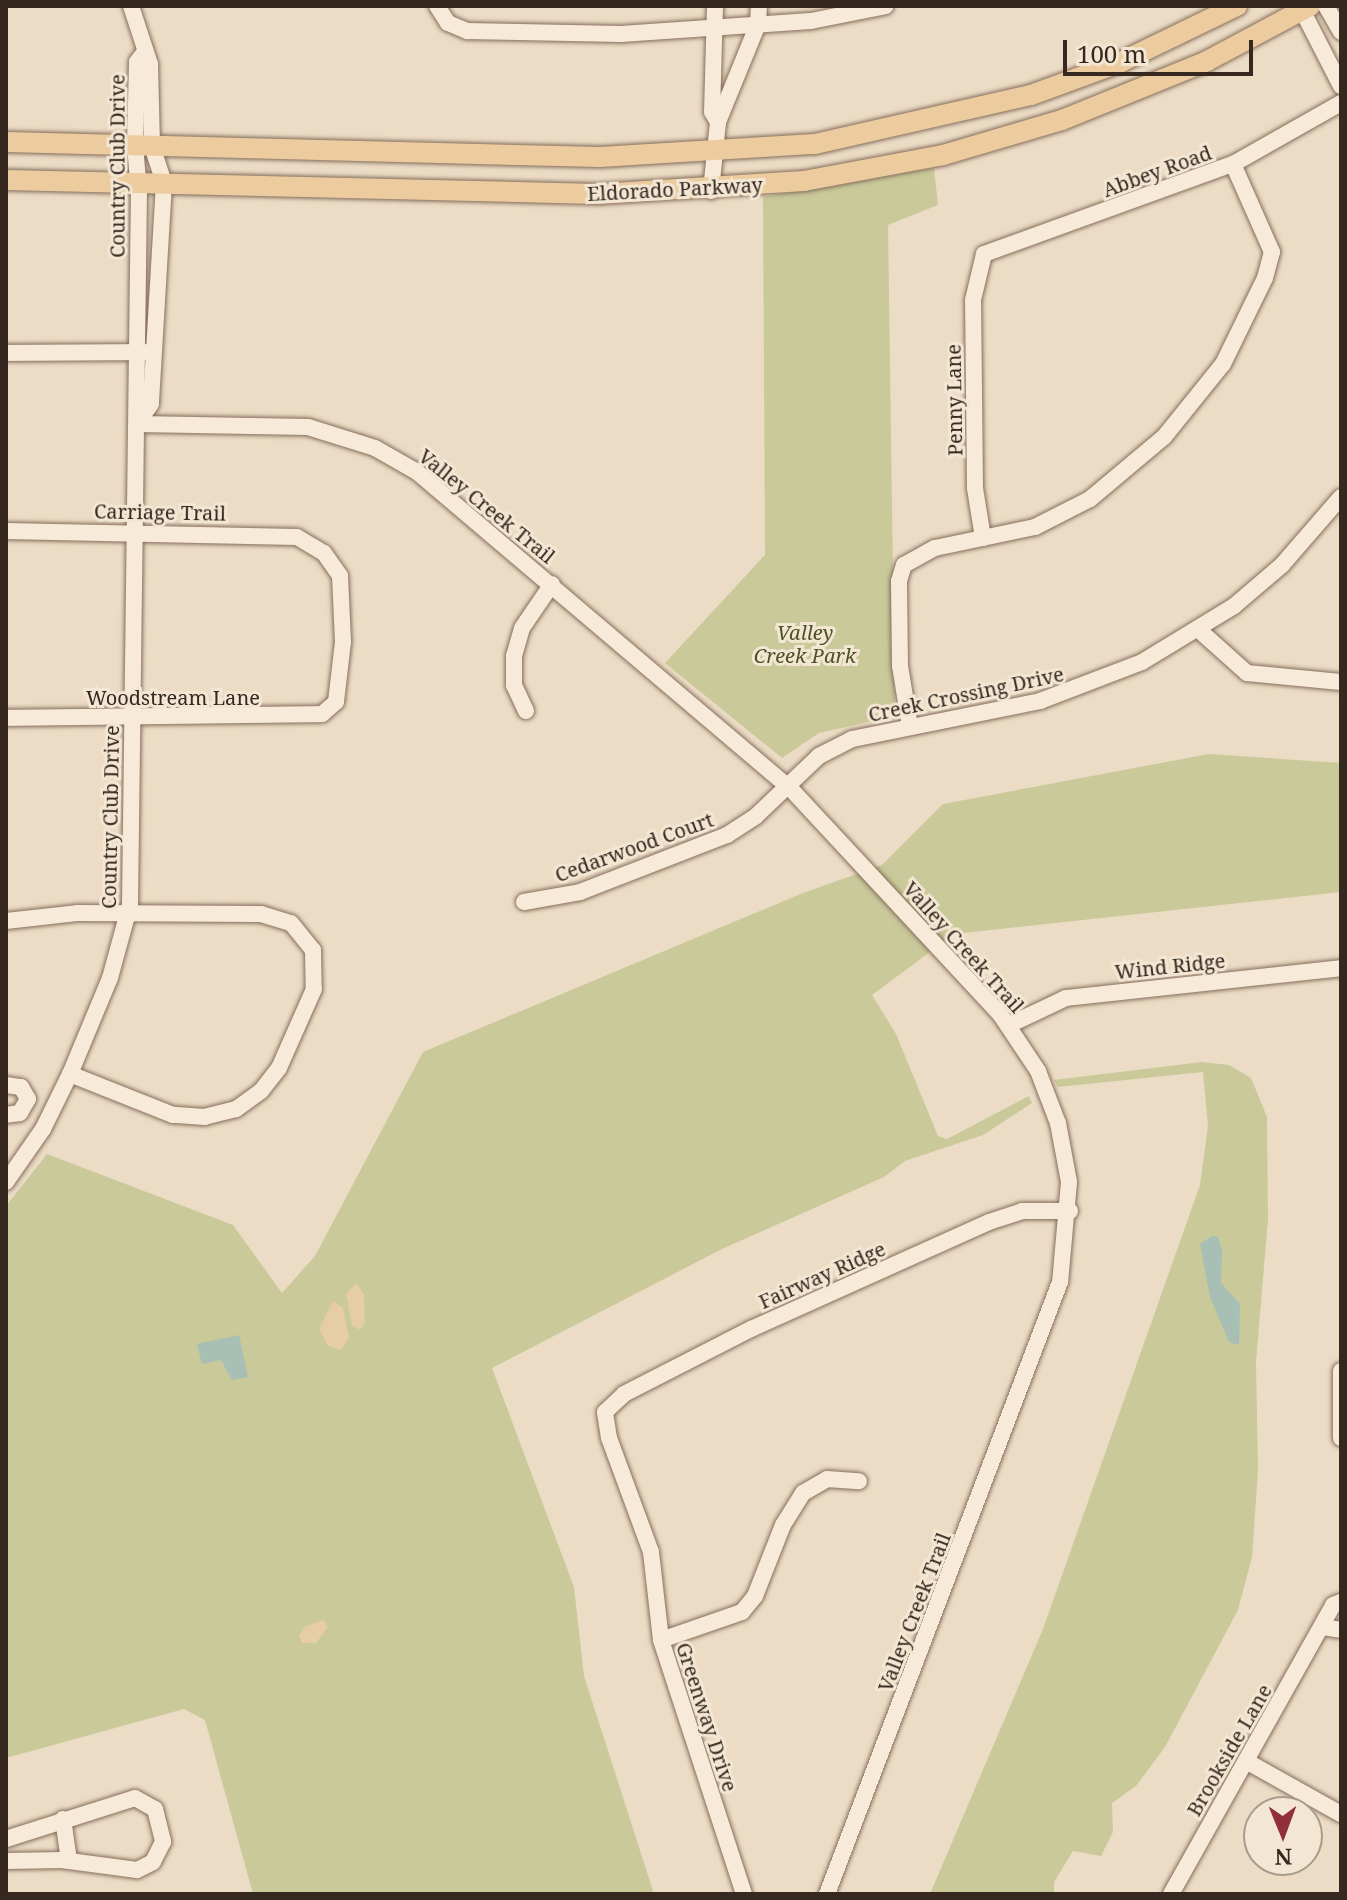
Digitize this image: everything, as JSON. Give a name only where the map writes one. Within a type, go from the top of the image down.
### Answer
[{"type":"main road","name":"Eldorado Parkway","points":[[6,142],[581,157],[712,153],[867,135],[1008,101],[1121,62],[1237,6]]},
{"type":"main road","name":"Eldorado Parkway","points":[[6,180],[598,194],[711,191],[858,172],[1020,134],[1181,73],[1304,8]]},
{"type":"street","name":"Country Club Drive","points":[[6,1182],[43,1129],[70,1074],[110,978],[128,914],[138,183],[151,69],[143,54],[131,6]]},
{"type":"street","points":[[437,6],[448,23],[467,31],[566,33],[811,21],[886,6]]},
{"type":"street","points":[[715,6],[712,112],[718,122]]},
{"type":"street","points":[[711,191],[712,153],[718,122],[758,24],[759,6]]},
{"type":"street","points":[[1326,6],[1341,32]]},
{"type":"street","points":[[1304,8],[1341,86]]},
{"type":"street","name":"Abbey Road","points":[[981,261],[994,249],[1233,164],[1341,103]]},
{"type":"street","name":"Country Club Drive","points":[[137,424],[151,404],[164,183],[144,145]]},
{"type":"street","points":[[910,727],[900,653],[899,581],[904,565],[926,551],[1035,527],[1090,499],[1140,459],[1209,387],[1270,267],[1271,239],[1233,164]]},
{"type":"street","name":"Penny Lane","points":[[981,261],[974,280],[973,344],[975,488],[983,538]]},
{"type":"street","points":[[137,266],[161,267]]},
{"type":"street","points":[[6,353],[155,352]]},
{"type":"street","name":"Valley Creek Trail","points":[[137,424],[276,424],[365,444],[431,482],[789,787],[1009,1025],[1052,1106],[1067,1163],[1070,1211],[1064,1266],[1051,1310],[827,1894]]},
{"type":"street","name":"Creek Crossing Drive","points":[[789,787],[832,748],[1075,690],[1200,631],[1282,565],[1341,497]]},
{"type":"street","name":"Carriage Trail","points":[[6,531],[279,534],[312,542],[340,576],[343,642],[336,702]]},
{"type":"street","points":[[526,711],[514,685],[514,656],[522,628],[552,584]]},
{"type":"street","points":[[1200,631],[1247,673],[1341,682]]},
{"type":"street","name":"Woodstream Lane","points":[[6,718],[311,716],[336,702]]},
{"type":"street","name":"Cedarwood Court","points":[[524,902],[580,892],[711,842],[756,816],[789,787]]},
{"type":"street","points":[[6,921],[67,913],[252,914],[283,920],[302,933],[313,950],[316,974],[311,995],[274,1077],[254,1097],[226,1112],[173,1115],[70,1074]]},
{"type":"street","name":"Wind Ridge","points":[[1009,1025],[1066,998],[1341,968]]},
{"type":"street","points":[[6,1085],[21,1087],[28,1102],[20,1113],[6,1115]]},
{"type":"street","name":"Fairway Ridge","points":[[605,1412],[617,1398],[751,1329],[989,1222],[1022,1211],[1070,1211]]},
{"type":"street","points":[[1341,1371],[1341,1438]]},
{"type":"street","name":"Greenway Drive","points":[[605,1412],[609,1438],[651,1552],[661,1640],[744,1894]]},
{"type":"street","points":[[661,1640],[742,1612],[755,1596],[783,1525],[803,1493],[827,1479],[859,1481]]},
{"type":"street","name":"Brookside Lane","points":[[1171,1894],[1323,1627],[1341,1602]]},
{"type":"street","points":[[1323,1627],[1341,1630]]},
{"type":"street","points":[[1246,1761],[1341,1814]]},
{"type":"street","points":[[6,1839],[121,1799],[140,1798],[155,1809],[163,1836],[160,1853],[143,1869],[69,1860],[6,1861]]},
{"type":"street","points":[[63,1819],[69,1860]]},
{"type":"green space","name":"Valley Creek Park","points":[[934,168],[938,205],[888,225],[895,716],[819,733],[782,758],[665,663],[765,555],[763,197]]},
{"type":"green space","points":[[1209,754],[1341,763],[1341,892],[954,934],[872,995],[896,1034],[938,1136],[947,1139],[1029,1096],[1032,1103],[983,1135],[905,1161],[884,1177],[722,1249],[492,1368],[574,1587],[584,1676],[654,1894],[253,1894],[205,1720],[184,1709],[6,1758],[6,1206],[47,1154],[233,1225],[282,1293],[315,1256],[423,1052],[803,893],[882,865],[943,804]]},
{"type":"green space","points":[[1202,1062],[1229,1065],[1251,1078],[1267,1117],[1268,1220],[1256,1361],[1258,1470],[1252,1557],[1238,1610],[1165,1747],[1136,1786],[1112,1803],[1113,1832],[1101,1856],[1073,1851],[1054,1882],[1054,1894],[930,1894],[1043,1629],[1200,1185],[1208,1126],[1203,1072],[1058,1087],[1054,1080]]},
{"type":"sand","points":[[356,1283],[364,1294],[365,1323],[360,1330],[352,1325],[346,1294]]},
{"type":"sand","points":[[333,1301],[343,1308],[349,1338],[341,1350],[328,1346],[319,1329]]},
{"type":"sand","points":[[323,1620],[328,1627],[316,1643],[302,1643],[299,1636],[304,1627]]},
{"type":"shaded area","points":[[1212,1236],[1218,1237],[1222,1250],[1221,1283],[1240,1304],[1239,1345],[1229,1342],[1210,1297],[1200,1244]]},
{"type":"shaded area","points":[[239,1335],[248,1377],[232,1380],[221,1360],[202,1364],[197,1344]]}]
